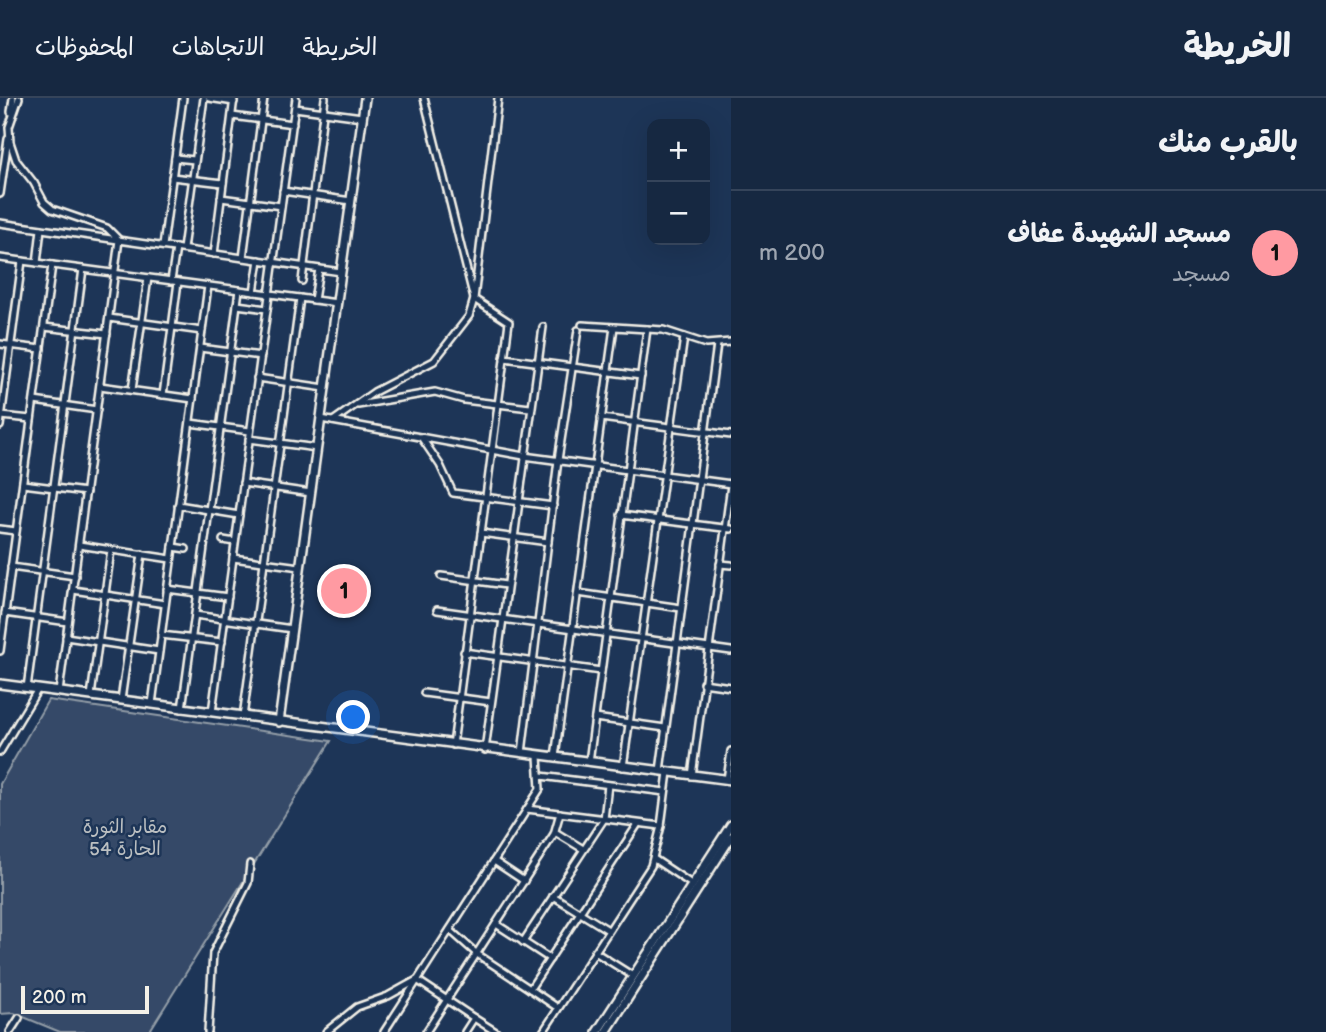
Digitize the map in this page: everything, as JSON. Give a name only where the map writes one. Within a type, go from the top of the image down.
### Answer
[{"type":"main road","points":[[279,722],[365,98]]},
{"type":"main road","points":[[0,684],[485,750],[729,780]]},
{"type":"main road","points":[[606,1032],[731,825]]},
{"type":"main road","points":[[597,1032],[731,837]]},
{"type":"street","points":[[0,194],[13,98]]},
{"type":"street","points":[[19,98],[9,127],[16,160],[47,205],[107,228],[119,240]]},
{"type":"street","points":[[163,247],[183,98]]},
{"type":"street","points":[[183,249],[206,98],[234,100],[214,254]]},
{"type":"street","points":[[243,258],[264,98]]},
{"type":"street","points":[[212,712],[296,98]]},
{"type":"street","points":[[302,281],[325,98]]},
{"type":"street","points":[[424,98],[474,299],[509,322],[453,745]]},
{"type":"street","points":[[333,421],[352,406],[397,379],[434,361],[469,316],[474,299],[498,98]]},
{"type":"street","points":[[295,108],[362,117]]},
{"type":"street","points":[[232,116],[293,124]]},
{"type":"street","points":[[175,158],[195,160]]},
{"type":"street","points":[[172,177],[223,183]]},
{"type":"street","points":[[283,191],[351,201]]},
{"type":"street","points":[[221,198],[281,206]]},
{"type":"street","points":[[0,223],[341,272]]},
{"type":"street","points":[[37,263],[41,229]]},
{"type":"street","points":[[59,692],[119,240]]},
{"type":"street","points":[[163,395],[172,327],[176,248]]},
{"type":"street","points":[[0,258],[337,303]]},
{"type":"street","points":[[254,292],[259,260]]},
{"type":"street","points":[[0,426],[22,261]]},
{"type":"street","points":[[0,651],[52,265]]},
{"type":"street","points":[[27,688],[83,269]]},
{"type":"street","points":[[314,300],[318,269]]},
{"type":"street","points":[[132,390],[148,278]]},
{"type":"street","points":[[152,704],[208,286]]},
{"type":"street","points":[[182,709],[239,290]]},
{"type":"street","points":[[243,717],[300,298]]},
{"type":"street","points":[[237,305],[267,309]]},
{"type":"street","points":[[109,318],[202,331]]},
{"type":"street","points":[[44,327],[107,334]]},
{"type":"street","points":[[485,750],[543,327]]},
{"type":"street","points":[[522,754],[558,460],[580,327],[663,330],[717,344],[731,342]]},
{"type":"street","points":[[555,757],[614,327]]},
{"type":"street","points":[[589,762],[647,329]]},
{"type":"street","points":[[623,767],[669,427],[684,337]]},
{"type":"street","points":[[0,344],[41,349]]},
{"type":"street","points":[[543,1032],[654,859],[665,792],[665,728],[717,344]]},
{"type":"street","points":[[200,348],[261,356]]},
{"type":"street","points":[[504,358],[640,376]]},
{"type":"street","points":[[257,378],[325,388]]},
{"type":"street","points":[[100,386],[193,399]]},
{"type":"street","points":[[352,406],[435,392],[530,408]]},
{"type":"street","points":[[34,401],[97,410]]},
{"type":"street","points":[[1,416],[32,419]]},
{"type":"street","points":[[601,418],[731,435]]},
{"type":"street","points":[[321,419],[491,451],[731,485],[728,529],[720,564],[692,776]]},
{"type":"street","points":[[190,423],[220,426],[280,443],[317,448]]},
{"type":"street","points":[[420,437],[440,465],[453,493],[553,506]]},
{"type":"street","points":[[243,483],[311,493]]},
{"type":"street","points":[[23,485],[86,492]]},
{"type":"street","points":[[178,505],[239,515]]},
{"type":"street","points":[[621,515],[728,529]]},
{"type":"street","points":[[0,529],[16,531]]},
{"type":"street","points":[[481,533],[548,542]]},
{"type":"street","points":[[223,541],[235,542]]},
{"type":"street","points":[[79,545],[171,559]]},
{"type":"street","points":[[173,547],[187,549]]},
{"type":"street","points":[[91,696],[111,550]]},
{"type":"street","points":[[121,700],[142,554]]},
{"type":"street","points":[[233,558],[300,567]]},
{"type":"street","points":[[720,564],[731,565]]},
{"type":"street","points":[[12,567],[75,576]]},
{"type":"street","points":[[442,576],[506,584]]},
{"type":"street","points":[[167,589],[228,597]]},
{"type":"street","points":[[0,590],[8,591]]},
{"type":"street","points":[[73,590],[165,604]]},
{"type":"street","points":[[578,593],[681,608]]},
{"type":"street","points":[[437,610],[731,651]]},
{"type":"street","points":[[5,613],[68,622]]},
{"type":"street","points":[[195,615],[292,629]]},
{"type":"street","points":[[161,635],[222,642]]},
{"type":"street","points":[[66,637],[159,650]]},
{"type":"street","points":[[464,652],[601,671]]},
{"type":"street","points":[[703,683],[731,687]]},
{"type":"street","points":[[0,752],[38,689]]},
{"type":"street","points":[[424,693],[491,702]]},
{"type":"street","points":[[595,718],[665,728]]},
{"type":"street","points":[[729,780],[731,751]]},
{"type":"street","points":[[384,1032],[540,789],[538,756]]},
{"type":"street","points":[[541,776],[665,792]]},
{"type":"street","points":[[523,942],[604,819],[608,785]]},
{"type":"street","points":[[527,809],[661,826]]},
{"type":"street","points":[[426,1032],[555,832],[560,813]]},
{"type":"street","points":[[530,989],[638,824]]},
{"type":"street","points":[[555,832],[583,849]]},
{"type":"street","points":[[654,859],[696,886]]},
{"type":"street","points":[[494,861],[524,881]]},
{"type":"street","points":[[208,1032],[210,978],[215,945],[248,883],[250,864]]},
{"type":"street","points":[[553,896],[608,930]]},
{"type":"street","points":[[496,924],[550,959]]},
{"type":"street","points":[[450,930],[477,954],[558,1008]]},
{"type":"street","points":[[595,952],[633,976]]},
{"type":"street","points":[[418,980],[496,1032]]},
{"type":"street","points":[[326,1032],[358,1007],[388,996],[418,980]]},
{"type":"street","points":[[10,1032],[19,1018]]},
{"type":"street","points":[[465,1032],[474,1018]]},
{"type":"green space","name":"مقابر الثورة الحارة 54","points":[[48,700],[331,741],[149,1032],[60,1032],[14,1013],[0,1014],[0,784]]},
{"type":"place","name":"مسجد الشهيدة عفاف","points":[[344,591]]}]
